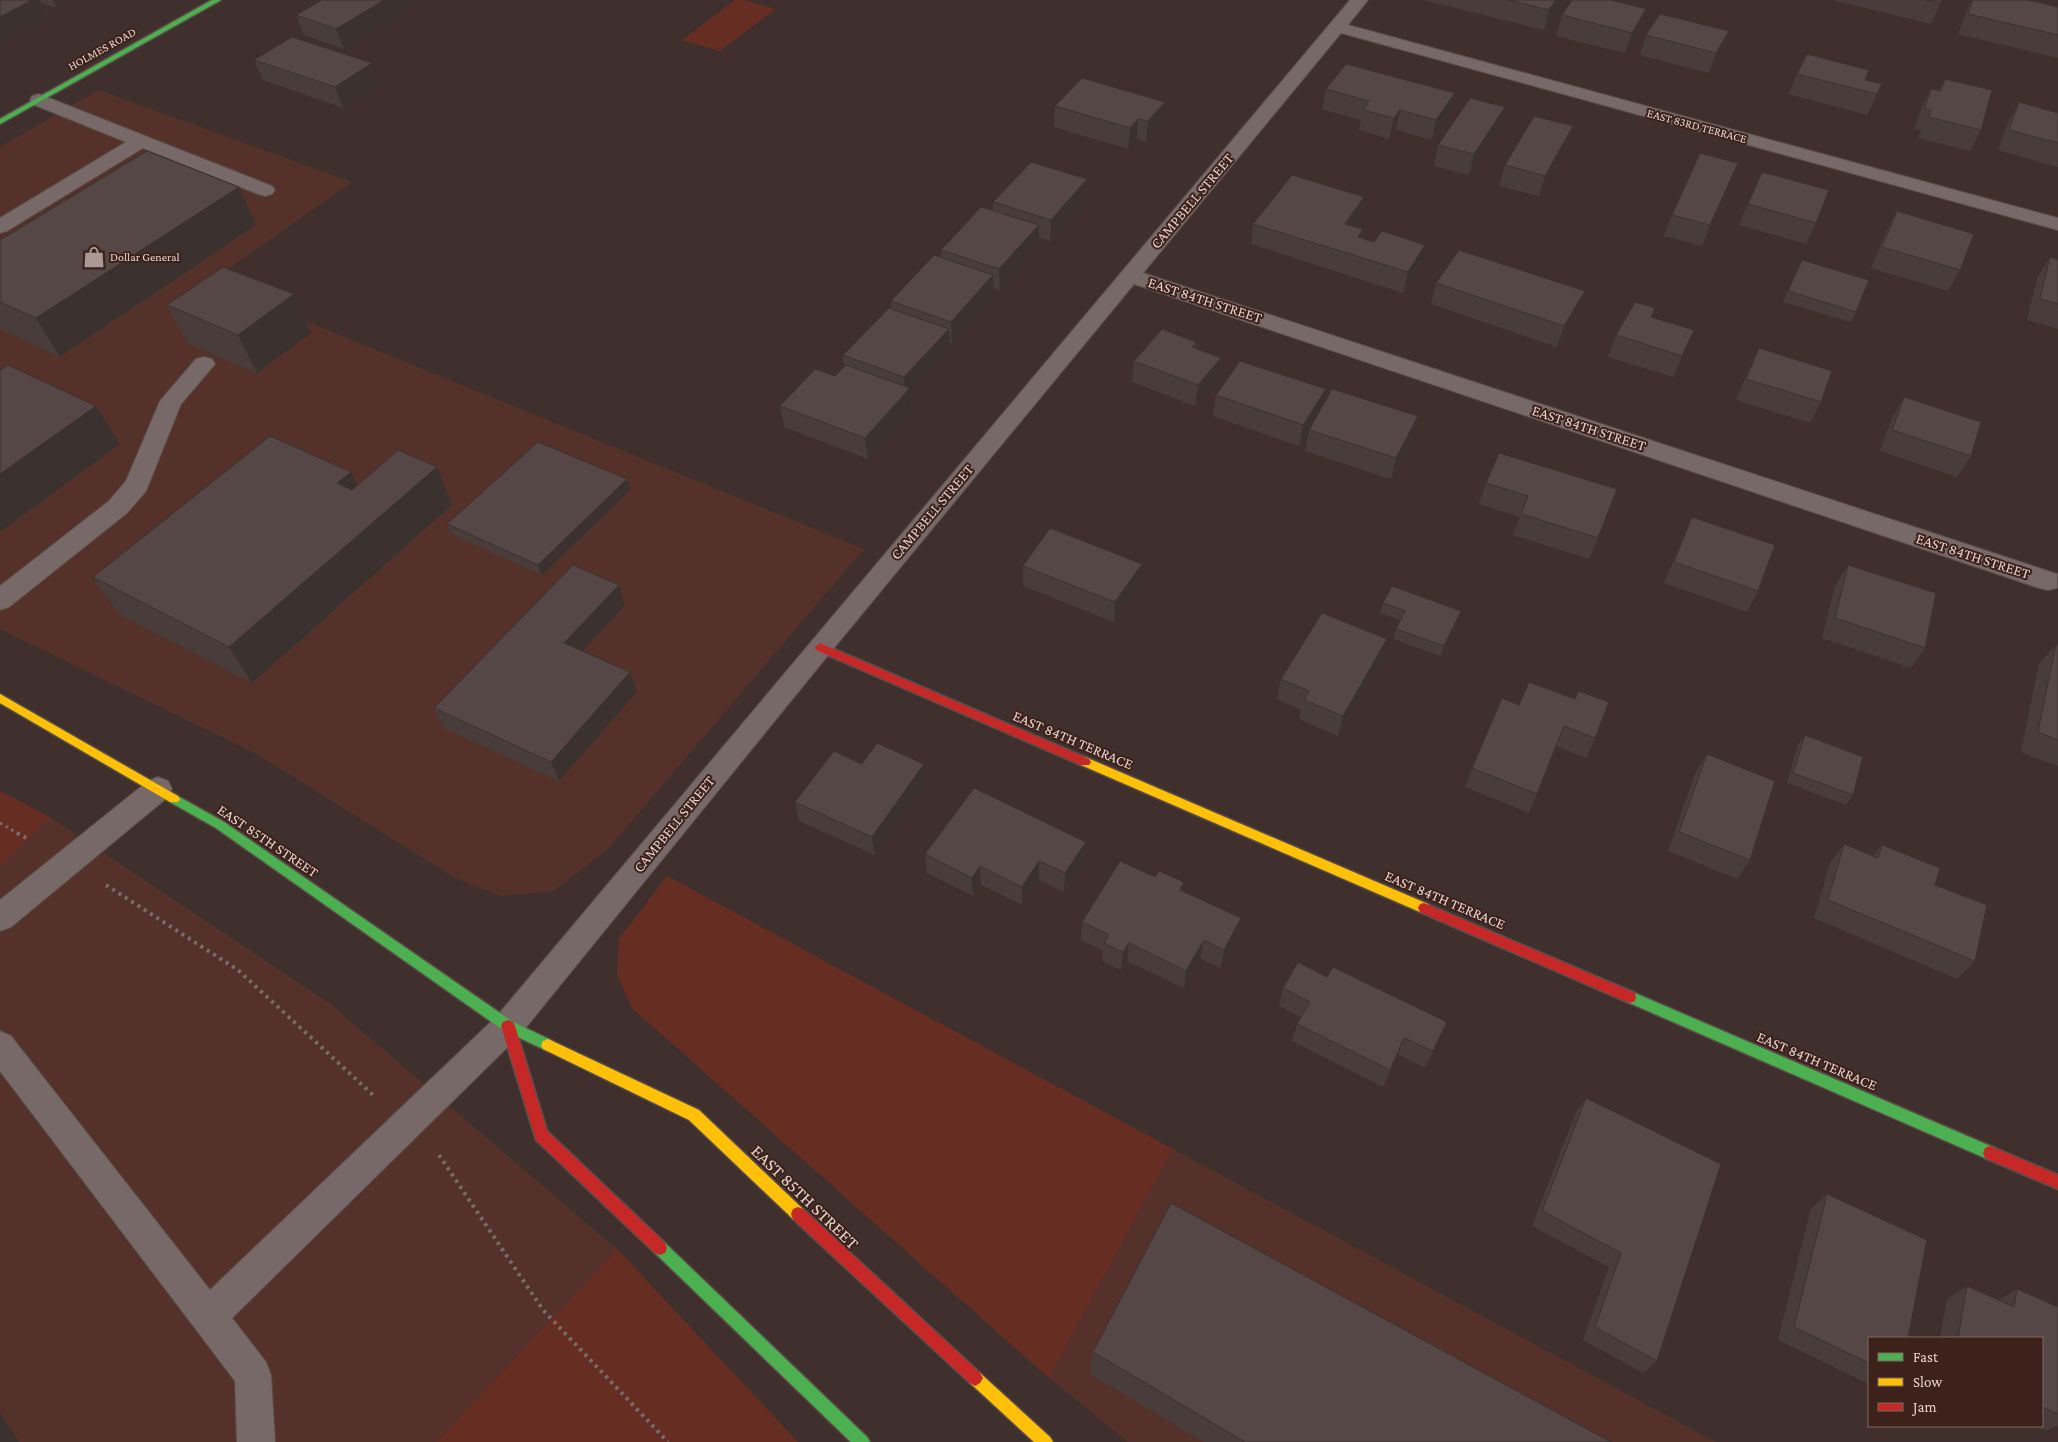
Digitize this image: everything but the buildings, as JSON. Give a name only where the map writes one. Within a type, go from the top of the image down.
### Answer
[{"type":"main road","name":"HOLMES ROAD","points":[[0,122],[217,0]]},
{"type":"main road","name":"EAST 84TH TERRACE","points":[[820,647],[2058,1182]]},
{"type":"main road","name":"EAST 85TH STREET","points":[[0,698],[220,825],[508,1026],[694,1115],[872,1284],[1045,1442]]},
{"type":"main road","points":[[508,1026],[541,1135],[862,1442]]},
{"type":"street","name":"CAMPBELL STREET","points":[[208,1316],[508,1026],[820,647],[1359,0]]},
{"type":"street","name":"EAST 83RD TERRACE","points":[[1337,28],[2058,224]]},
{"type":"street","points":[[40,100],[265,190]]},
{"type":"street","points":[[0,227],[141,141]]},
{"type":"street","name":"EAST 84TH STREET","points":[[1130,276],[2048,581]]},
{"type":"street","points":[[0,600],[123,502],[138,485],[171,401],[204,364]]},
{"type":"street","points":[[0,918],[158,789]]},
{"type":"street","points":[[0,1046],[253,1375],[256,1442]]},
{"type":"shaded area","points":[[735,0],[744,0],[775,9],[720,51],[682,40]]},
{"type":"shaded area","points":[[99,90],[352,182],[210,282],[864,549],[609,848],[554,891],[500,896],[455,878],[258,755],[0,629],[0,147]]},
{"type":"shaded area","points":[[0,791],[50,817],[0,867]]},
{"type":"shaded area","points":[[50,817],[329,1003],[617,1249],[437,1442],[0,1442],[0,867]]},
{"type":"shaded area","points":[[667,876],[1173,1149],[1049,1378],[632,1008],[617,975],[619,939]]},
{"type":"shaded area","points":[[1173,1149],[1716,1442],[1128,1442],[1049,1378]]},
{"type":"shaded area","points":[[617,1249],[798,1442],[437,1442]]},
{"type":"traffic: fast","points":[[0,122],[217,0]]},
{"type":"traffic: fast","points":[[174,799],[220,825],[508,1026],[548,1045]]},
{"type":"traffic: fast","points":[[1630,997],[1990,1153]]},
{"type":"traffic: fast","points":[[660,1248],[862,1442]]},
{"type":"traffic: slow","points":[[0,698],[174,799]]},
{"type":"traffic: slow","points":[[1085,762],[1424,908]]},
{"type":"traffic: slow","points":[[548,1045],[694,1115],[798,1214]]},
{"type":"traffic: slow","points":[[975,1378],[1045,1442]]},
{"type":"traffic: jam","points":[[820,647],[1085,762]]},
{"type":"traffic: jam","points":[[1424,908],[1630,997]]},
{"type":"traffic: jam","points":[[508,1026],[541,1135],[660,1248]]},
{"type":"traffic: jam","points":[[1990,1153],[2058,1182]]},
{"type":"traffic: jam","points":[[798,1214],[975,1378]]},
{"type":"place","name":"Dollar General","points":[[94,257]]}]
